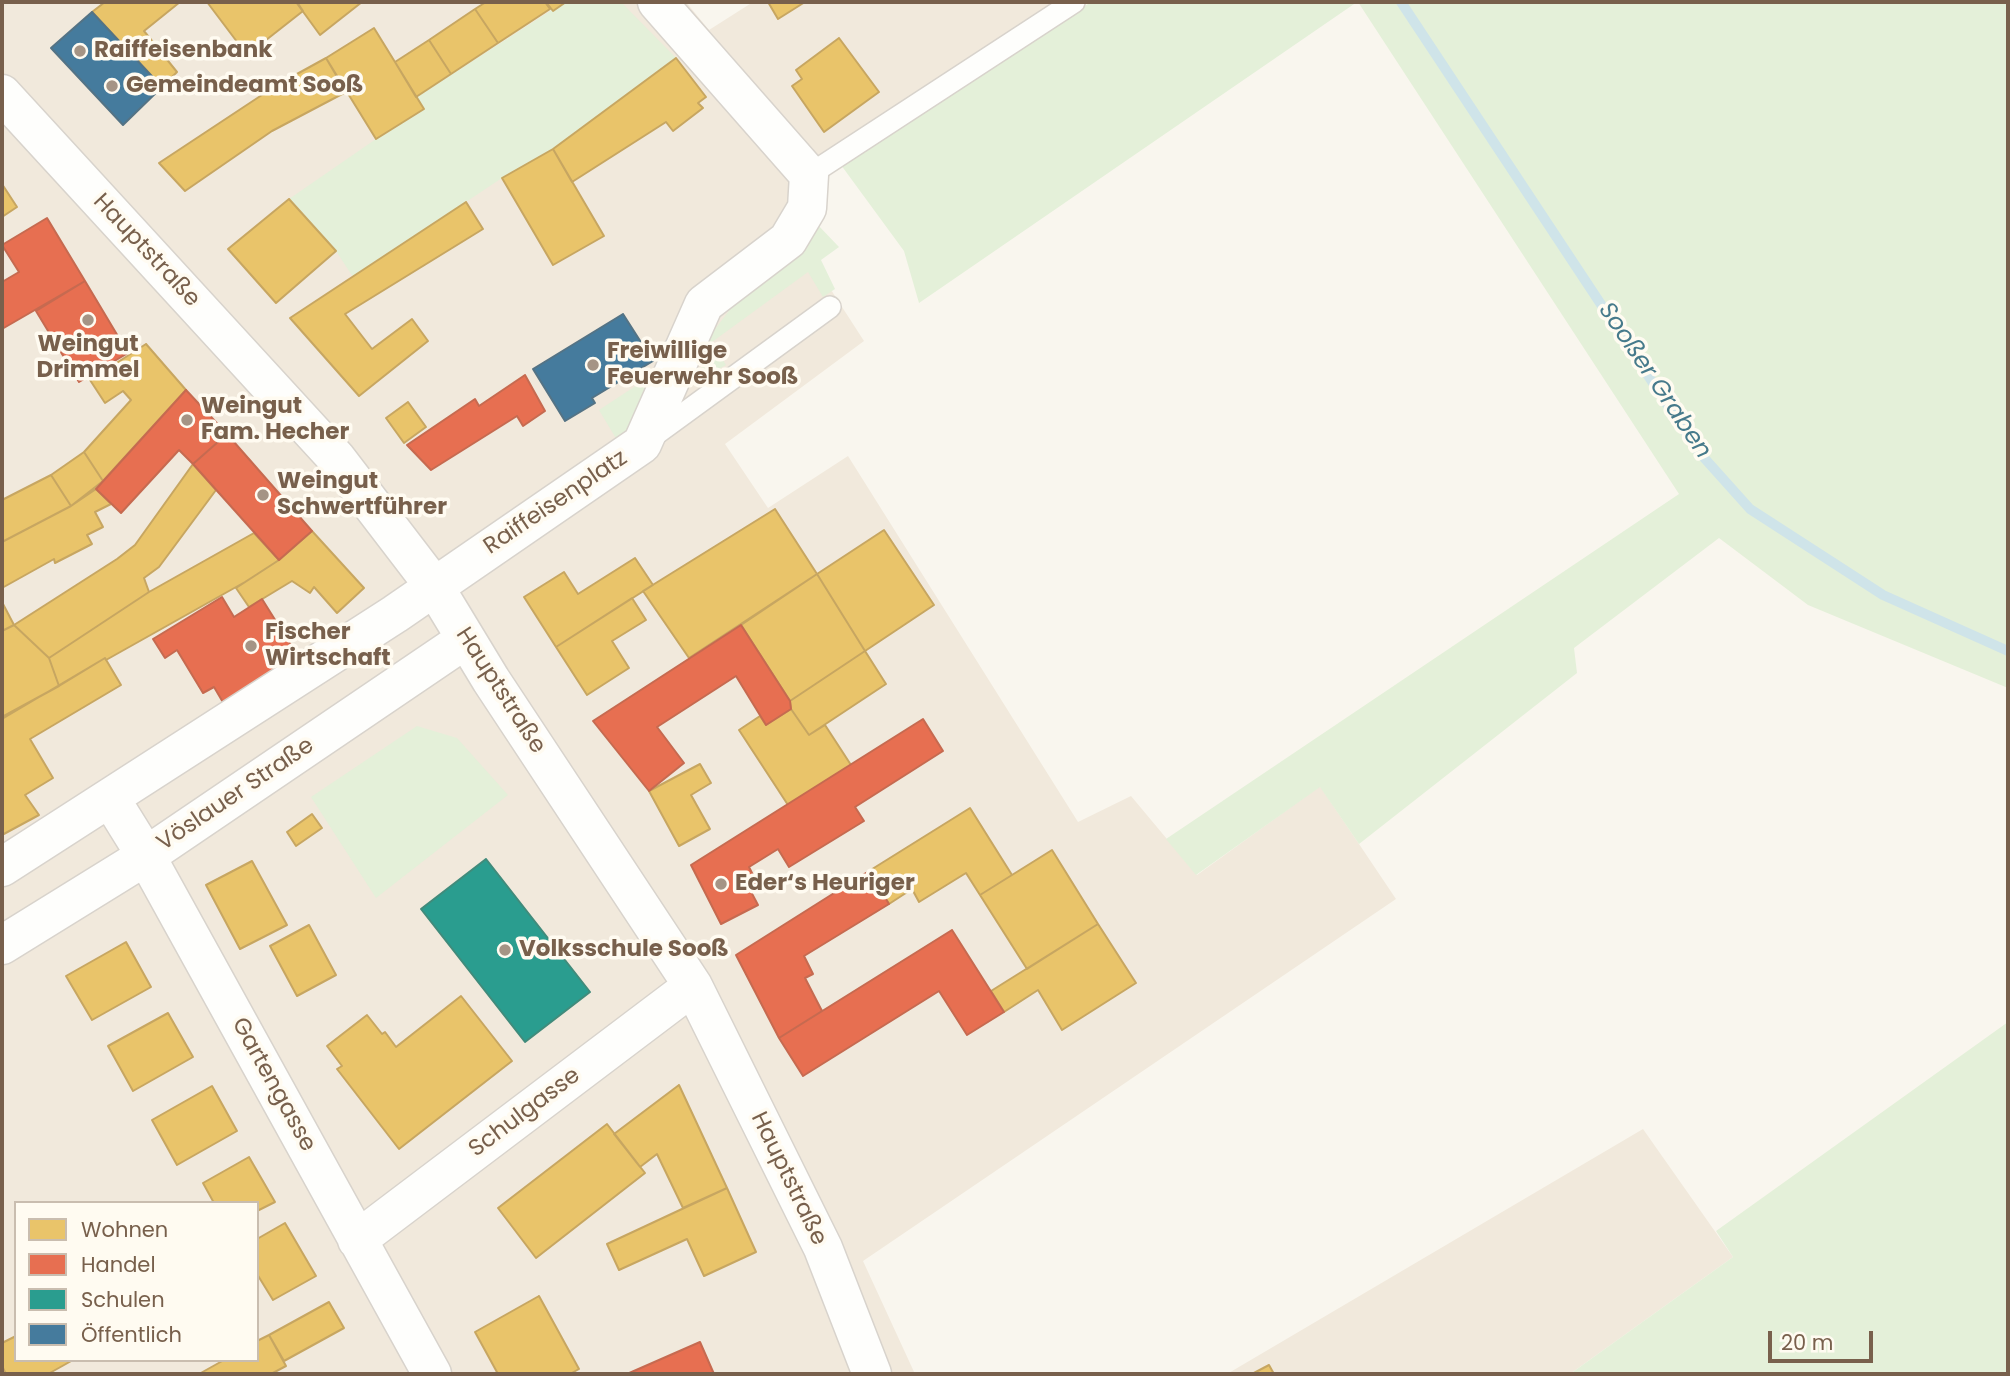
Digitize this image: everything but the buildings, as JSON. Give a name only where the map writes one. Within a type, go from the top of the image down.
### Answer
[{"type":"street","points":[[657,2],[808,192]]},
{"type":"street","name":"Hauptstraße","points":[[2,94],[336,458],[434,586],[693,986],[823,1248],[872,1374]]},
{"type":"street","name":"Raiffeisenplatz","points":[[434,586],[642,444],[704,304],[788,240],[808,192]]},
{"type":"street","points":[[2,867],[395,614],[434,586]]},
{"type":"street","name":"Vöslauer Straße","points":[[2,945],[146,856],[466,639]]},
{"type":"street","name":"Gartengasse","points":[[110,798],[146,856],[432,1374]]},
{"type":"street","name":"Schulgasse","points":[[358,1240],[693,986]]},
{"type":"lane","points":[[808,192],[1074,2]]},
{"type":"lane","points":[[642,444],[830,307]]},
{"type":"shaded area","points":[[2,2],[686,2],[709,30],[753,2],[1054,2],[828,151],[782,214],[864,341],[725,444],[768,508],[848,456],[1078,822],[1131,796],[1197,875],[1320,786],[1396,899],[863,1261],[915,1374],[2,1374]]},
{"type":"shaded area","points":[[1643,1129],[1733,1257],[1570,1374],[1227,1374]]},
{"type":"green space","points":[[564,2],[621,2],[678,60],[553,149],[502,178],[353,277],[336,251],[289,199],[424,109],[417,97]]},
{"type":"green space","points":[[1091,2],[1357,2],[919,303],[904,251],[841,165]]},
{"type":"green space","points":[[1358,2],[2008,2],[2008,688],[1808,605],[1719,538],[1574,648],[1577,673],[1359,844],[1320,787],[1196,875],[1166,839],[1679,494]]},
{"type":"green space","points":[[816,223],[839,247],[821,260],[835,289],[823,297],[808,272],[712,342],[726,365],[714,372],[702,370],[700,361],[712,333],[741,295],[807,248]]},
{"type":"green space","points":[[660,370],[627,434],[617,440],[599,410]]},
{"type":"green space","points":[[417,726],[457,738],[508,795],[376,898],[311,797]]},
{"type":"green space","points":[[2008,1022],[2008,1374],[1570,1374],[1733,1257],[1716,1231]]},
{"type":"waterway","name":"Sooßer Graben","points":[[1401,2],[1698,451],[1750,509],[1883,595],[2008,651]]},
{"type":"place","name":"Raiffeisenbank","points":[[80,51]]},
{"type":"place","name":"Gemeindeamt Sooß","points":[[112,86]]},
{"type":"place","name":"Weingut Drimmel","points":[[88,320]]},
{"type":"place","name":"Freiwillige Feuerwehr Sooß","points":[[593,365]]},
{"type":"place","name":"Weingut Fam. Hecher","points":[[187,420]]},
{"type":"place","name":"Weingut Schwertführer","points":[[263,495]]},
{"type":"place","name":"Fischer Wirtschaft","points":[[251,646]]},
{"type":"place","name":"Eder‘s Heuriger","points":[[721,884]]},
{"type":"place","name":"Volksschule Sooß","points":[[505,950]]}]
